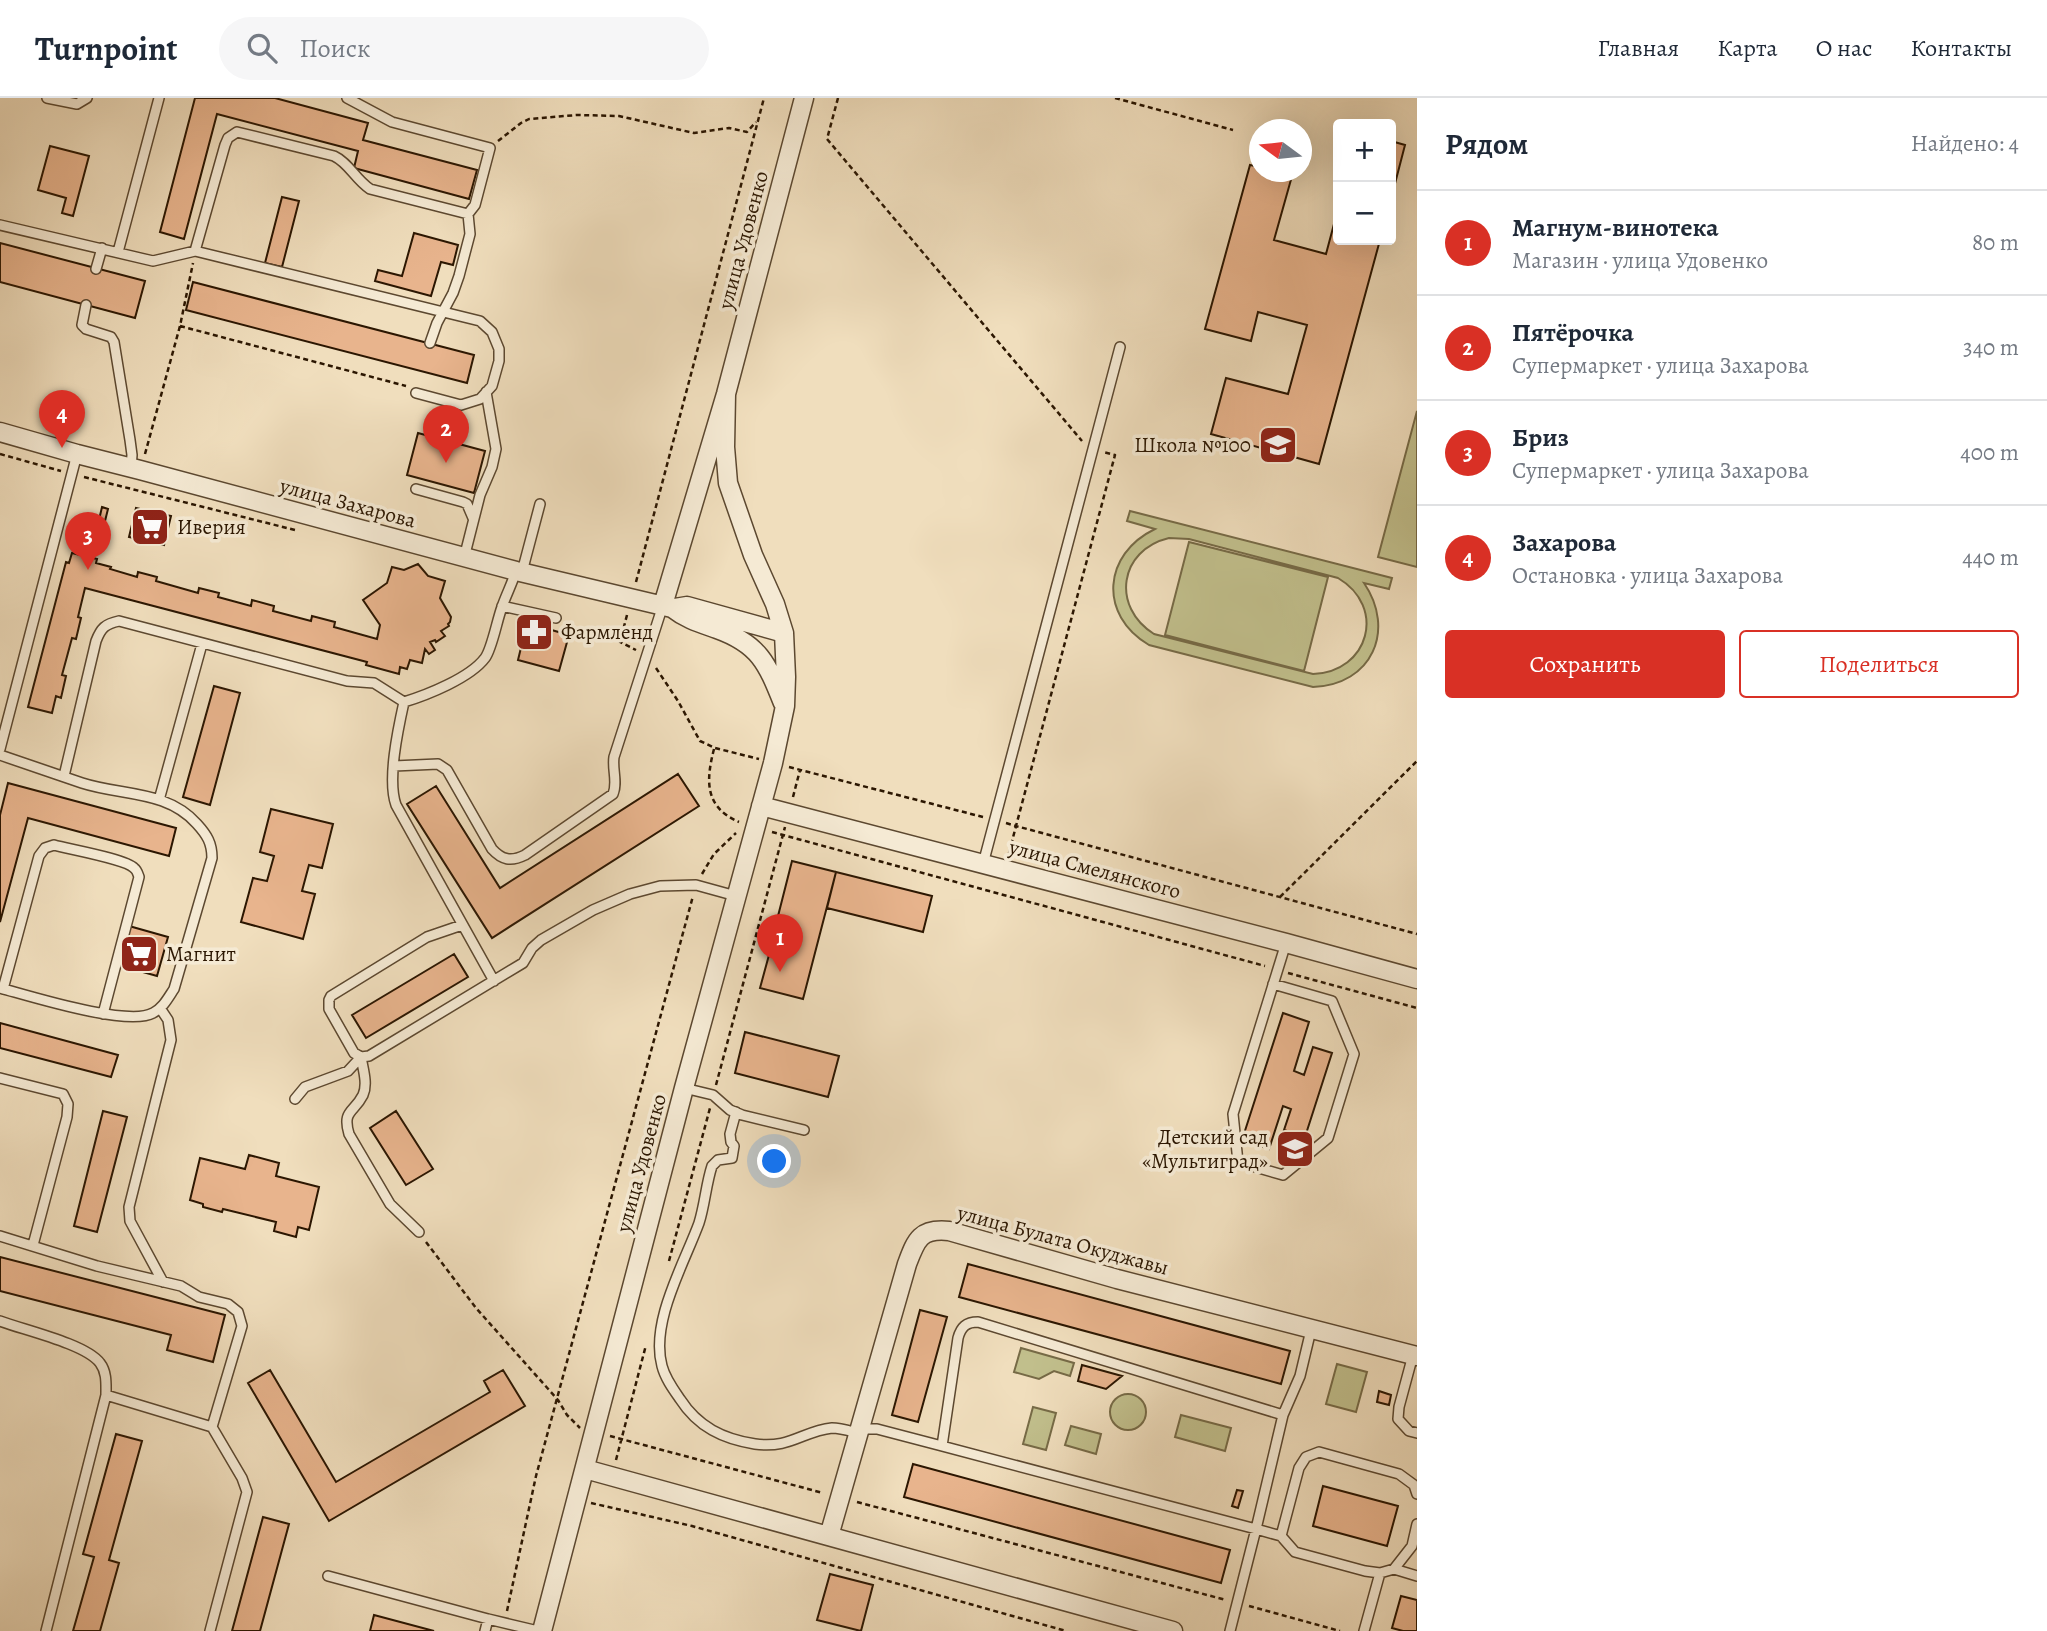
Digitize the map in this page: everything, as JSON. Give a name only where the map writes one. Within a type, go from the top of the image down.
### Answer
[{"type":"street","name":"улица Удовенко","points":[[673,610],[726,394],[804,98]]},
{"type":"street","name":"улица Удовенко","points":[[540,1631],[773,763],[785,706],[784,633],[727,484],[724,447],[726,394]]},
{"type":"street","name":"улица Захарова","points":[[0,432],[464,558],[673,610]]},
{"type":"street","points":[[673,610],[687,606],[784,633]]},
{"type":"street","points":[[673,610],[730,633],[759,653],[785,706]]},
{"type":"street","points":[[759,653],[785,654]]},
{"type":"street","name":"улица Смелянского","points":[[761,806],[1417,979]]},
{"type":"street","name":"улица Булата Окуджавы","points":[[830,1536],[913,1247],[923,1233],[935,1229],[1311,1330],[1415,1355]]},
{"type":"street","points":[[585,1469],[1173,1631]]},
{"type":"lane","points":[[47,98],[71,104],[82,103],[86,98]]},
{"type":"lane","points":[[118,252],[159,98]]},
{"type":"lane","points":[[346,98],[392,122],[490,148],[475,205],[468,214],[470,234],[466,251],[453,293],[430,344]]},
{"type":"lane","points":[[195,251],[225,145],[228,138],[237,132],[334,156],[341,159],[359,182],[370,189],[468,214]]},
{"type":"lane","points":[[0,225],[153,261],[195,251],[480,321],[492,332],[499,349],[499,361],[492,386],[480,399],[461,405],[417,391]]},
{"type":"lane","points":[[96,269],[102,248]]},
{"type":"lane","points":[[86,305],[82,325],[86,329],[111,337],[114,342],[136,469]]},
{"type":"lane","points":[[983,864],[1120,347]]},
{"type":"lane","points":[[464,558],[473,518],[496,449],[486,392]]},
{"type":"lane","points":[[0,749],[77,454]]},
{"type":"lane","points":[[416,489],[467,504],[473,518]]},
{"type":"lane","points":[[404,702],[456,679],[486,657],[502,606],[519,572],[540,504]]},
{"type":"lane","points":[[502,606],[556,618]]},
{"type":"lane","points":[[394,766],[438,764],[447,770],[492,849],[508,860],[525,855],[613,794],[616,786],[614,757],[673,610]]},
{"type":"lane","points":[[64,776],[96,641],[103,626],[119,621],[347,681],[374,683],[404,702]]},
{"type":"lane","points":[[159,800],[202,644]]},
{"type":"lane","points":[[404,702],[392,796],[494,981]]},
{"type":"lane","points":[[0,755],[85,784],[143,794],[159,800],[190,816],[212,844],[212,858],[174,989],[164,1005],[152,1014],[138,1017],[103,1014],[1,988],[39,856],[45,848],[54,845],[128,864],[136,869],[139,877],[103,1014]]},
{"type":"lane","points":[[295,1099],[306,1087],[348,1071],[360,1057],[369,1056],[523,963],[532,948],[541,940],[593,910],[630,894],[660,886],[696,885],[736,896]]},
{"type":"lane","points":[[419,1232],[390,1204],[349,1134],[346,1123],[349,1111],[363,1094],[365,1085],[360,1057],[352,1050],[329,1009],[329,1000],[331,996],[427,937],[463,925]]},
{"type":"lane","points":[[1273,984],[1332,1001],[1354,1054],[1328,1138],[1283,1175],[1238,1162],[1233,1114],[1273,984],[1278,970],[1286,943]]},
{"type":"lane","points":[[160,1008],[168,1020],[171,1040],[129,1214],[163,1282]]},
{"type":"lane","points":[[0,1077],[63,1094],[68,1104],[33,1245]]},
{"type":"lane","points":[[684,1088],[713,1095],[736,1112],[804,1130]]},
{"type":"lane","points":[[736,1112],[730,1134],[735,1152],[732,1158],[718,1160],[712,1166],[699,1221],[674,1286],[659,1345],[662,1367],[687,1410],[705,1428],[726,1437],[771,1446],[831,1428],[858,1433],[877,1429],[1281,1536],[1295,1552],[1380,1573],[1394,1569],[1417,1576]]},
{"type":"lane","points":[[0,1236],[97,1266],[181,1286],[199,1297],[228,1304],[238,1312],[242,1326],[212,1427]]},
{"type":"lane","points":[[0,1321],[85,1350],[100,1364],[106,1379],[106,1395],[46,1631]]},
{"type":"lane","points":[[942,1446],[958,1338],[964,1325],[970,1322],[978,1322],[1283,1415]]},
{"type":"lane","points":[[1230,1631],[1283,1415],[1300,1376],[1311,1330]]},
{"type":"lane","points":[[1415,1355],[1399,1407],[1398,1419],[1409,1431],[1417,1433]]},
{"type":"lane","points":[[106,1395],[212,1427],[242,1478],[247,1492],[210,1631]]},
{"type":"lane","points":[[1281,1536],[1299,1468],[1306,1457],[1319,1452],[1399,1474],[1414,1485],[1417,1494]]},
{"type":"lane","points":[[1394,1569],[1412,1546],[1417,1524]]},
{"type":"lane","points":[[1364,1631],[1380,1573]]},
{"type":"lane","points":[[328,1576],[540,1631]]},
{"type":"lane","points":[[485,1631],[488,1619]]},
{"type":"path","points":[[632,598],[764,98]]},
{"type":"path","points":[[827,139],[838,98]]},
{"type":"path","points":[[1115,98],[1233,130]]},
{"type":"path","points":[[490,148],[529,119],[577,115],[619,116],[694,133],[729,128],[747,132],[759,120]]},
{"type":"path","points":[[134,490],[136,469],[180,326],[195,251]]},
{"type":"path","points":[[180,326],[417,391]]},
{"type":"path","points":[[0,454],[71,474]]},
{"type":"path","points":[[507,1612],[536,1476],[696,885],[714,854],[744,825],[729,818],[712,799],[708,778],[715,748]]},
{"type":"path","points":[[1280,897],[1417,761]]},
{"type":"path","points":[[667,1267],[800,770]]},
{"type":"path","points":[[1004,869],[1016,826],[1417,934]]},
{"type":"path","points":[[755,828],[1417,1008]]},
{"type":"path","points":[[612,1476],[646,1346]]},
{"type":"path","points":[[577,1500],[692,1526],[1066,1631]]},
{"type":"shaded area","points":[[1417,411],[1417,567],[1378,557]]},
{"type":"shaded area","points":[[1130,511],[1392,578],[1389,589],[1364,583],[1378,619],[1373,652],[1364,666],[1350,677],[1333,684],[1313,687],[1149,645],[1132,632],[1121,618],[1113,585],[1125,553],[1155,529],[1127,521]],"holes":[[[1169,538],[1189,539],[1338,578],[1353,590],[1363,605],[1365,636],[1358,650],[1347,662],[1332,670],[1313,674],[1154,634],[1140,623],[1131,609],[1127,595],[1127,580],[1131,567],[1140,554],[1152,544]]]},
{"type":"shaded area","points":[[1189,542],[1328,577],[1304,671],[1165,635]]},
{"type":"shaded area","points":[[1021,1348],[1074,1363],[1070,1376],[1054,1371],[1039,1379],[1014,1372]]},
{"type":"shaded area","points":[[1337,1364],[1367,1372],[1356,1412],[1326,1404]]},
{"type":"shaded area","points":[[1128,1394],[1141,1399],[1146,1412],[1141,1425],[1128,1430],[1115,1425],[1110,1412],[1115,1399]]},
{"type":"shaded area","points":[[1033,1407],[1056,1413],[1046,1450],[1023,1444]]},
{"type":"shaded area","points":[[1181,1415],[1231,1428],[1225,1451],[1175,1437]]},
{"type":"shaded area","points":[[1071,1426],[1101,1434],[1096,1454],[1065,1445]]},
{"type":"building","points":[[195,98],[275,98],[368,123],[363,140],[477,170],[469,199],[354,168],[358,151],[217,114],[184,239],[160,232]]},
{"type":"building","points":[[1396,142],[1405,145],[1396,180]]},
{"type":"building","points":[[50,146],[89,156],[73,216],[62,213],[66,198],[38,190]]},
{"type":"building","points":[[1249,169],[1249,182],[1290,182],[1274,240],[1326,254],[1333,228],[1333,245],[1379,245],[1319,464],[1211,434],[1226,378],[1288,394],[1307,325],[1258,312],[1251,341],[1205,329]]},
{"type":"building","points":[[282,197],[299,201],[282,267],[265,263]]},
{"type":"building","points":[[414,233],[458,245],[453,265],[441,262],[431,296],[375,281],[378,270],[402,276]]},
{"type":"building","points":[[0,243],[145,281],[135,318],[0,282]]},
{"type":"building","points":[[193,282],[474,355],[467,383],[186,310]]},
{"type":"building","points":[[418,433],[485,451],[474,493],[407,475]]},
{"type":"building","points":[[102,507],[108,509],[105,521],[99,520]]},
{"type":"building","name":"Иверия","points":[[136,508],[171,516],[164,545],[129,537]]},
{"type":"building","points":[[72,553],[97,559],[96,563],[137,577],[138,572],[157,577],[156,581],[198,593],[199,588],[219,593],[218,597],[251,606],[252,600],[274,606],[273,611],[311,621],[312,616],[335,622],[334,627],[377,639],[380,625],[363,600],[387,583],[392,567],[404,570],[418,564],[428,576],[445,581],[440,598],[451,617],[449,626],[441,631],[445,636],[436,642],[430,642],[435,650],[429,654],[425,649],[422,663],[410,660],[407,669],[400,667],[399,674],[366,665],[367,662],[85,588],[76,639],[72,638],[62,675],[66,676],[61,698],[56,696],[52,713],[28,707],[66,562],[69,563]]},
{"type":"building","points":[[527,623],[569,635],[559,671],[518,660]]},
{"type":"building","points":[[214,686],[240,693],[210,805],[183,797]]},
{"type":"building","points":[[678,774],[699,806],[492,938],[407,804],[436,786],[500,888]]},
{"type":"building","points":[[8,783],[176,828],[169,856],[28,818],[0,922],[0,815]]},
{"type":"building","points":[[271,809],[333,824],[322,868],[309,865],[302,891],[315,894],[303,939],[241,922],[253,878],[267,881],[274,856],[260,852]]},
{"type":"building","points":[[792,861],[836,872],[803,999],[760,988],[781,921],[777,920]]},
{"type":"building","points":[[836,872],[932,896],[923,932],[827,908]]},
{"type":"building","points":[[129,926],[168,937],[157,976],[118,965]]},
{"type":"building","points":[[454,954],[468,977],[366,1038],[352,1015]]},
{"type":"building","points":[[1283,1013],[1309,1022],[1294,1071],[1304,1075],[1313,1047],[1332,1053],[1305,1137],[1284,1130],[1291,1109],[1283,1106],[1269,1149],[1242,1140]]},
{"type":"building","points":[[0,1023],[118,1055],[111,1077],[0,1048]]},
{"type":"building","points":[[745,1032],[839,1056],[828,1097],[735,1073]]},
{"type":"building","points":[[103,1111],[127,1117],[97,1232],[74,1226]]},
{"type":"building","points":[[396,1111],[433,1169],[406,1185],[370,1128]]},
{"type":"building","points":[[249,1155],[279,1163],[276,1176],[319,1187],[309,1230],[298,1227],[296,1237],[274,1231],[276,1222],[223,1209],[222,1212],[190,1200],[200,1158],[245,1169]]},
{"type":"building","points":[[0,1257],[225,1315],[213,1362],[167,1350],[171,1335],[0,1291]]},
{"type":"building","points":[[968,1264],[1290,1351],[1281,1384],[959,1297]]},
{"type":"building","points":[[920,1310],[947,1317],[918,1422],[892,1415]]},
{"type":"building","points":[[1082,1365],[1122,1376],[1106,1389],[1078,1381]]},
{"type":"building","points":[[270,1370],[336,1482],[490,1392],[484,1381],[503,1370],[525,1406],[329,1521],[248,1383]]},
{"type":"building","points":[[1379,1391],[1391,1395],[1389,1405],[1377,1402]]},
{"type":"building","points":[[116,1434],[142,1441],[109,1560],[119,1563],[100,1631],[73,1631],[94,1557],[83,1554]]},
{"type":"building","points":[[913,1464],[1230,1550],[1221,1583],[904,1497]]},
{"type":"building","points":[[1323,1486],[1398,1506],[1387,1546],[1313,1526]]},
{"type":"building","points":[[1237,1490],[1243,1491],[1238,1508],[1232,1506]]},
{"type":"building","points":[[263,1517],[289,1524],[260,1631],[232,1631]]},
{"type":"building","points":[[830,1574],[873,1585],[861,1631],[817,1620]]},
{"type":"building","points":[[1401,1596],[1417,1600],[1417,1631],[1392,1628]]},
{"type":"building","points":[[374,1615],[434,1631],[370,1631]]},
{"type":"place","name":"Школа №100","points":[[1278,445]]},
{"type":"place","name":"Захарова","points":[[62,448]]},
{"type":"place","name":"Пятёрочка","points":[[446,463]]},
{"type":"place","name":"Иверия","points":[[150,527]]},
{"type":"place","name":"Бриз","points":[[88,570]]},
{"type":"place","name":"Фармленд","points":[[534,632]]},
{"type":"place","name":"Магнит","points":[[139,954]]},
{"type":"place","name":"Магнум-винотека","points":[[780,972]]},
{"type":"place","name":"Детский сад «Мультиград»","points":[[1295,1149]]}]
